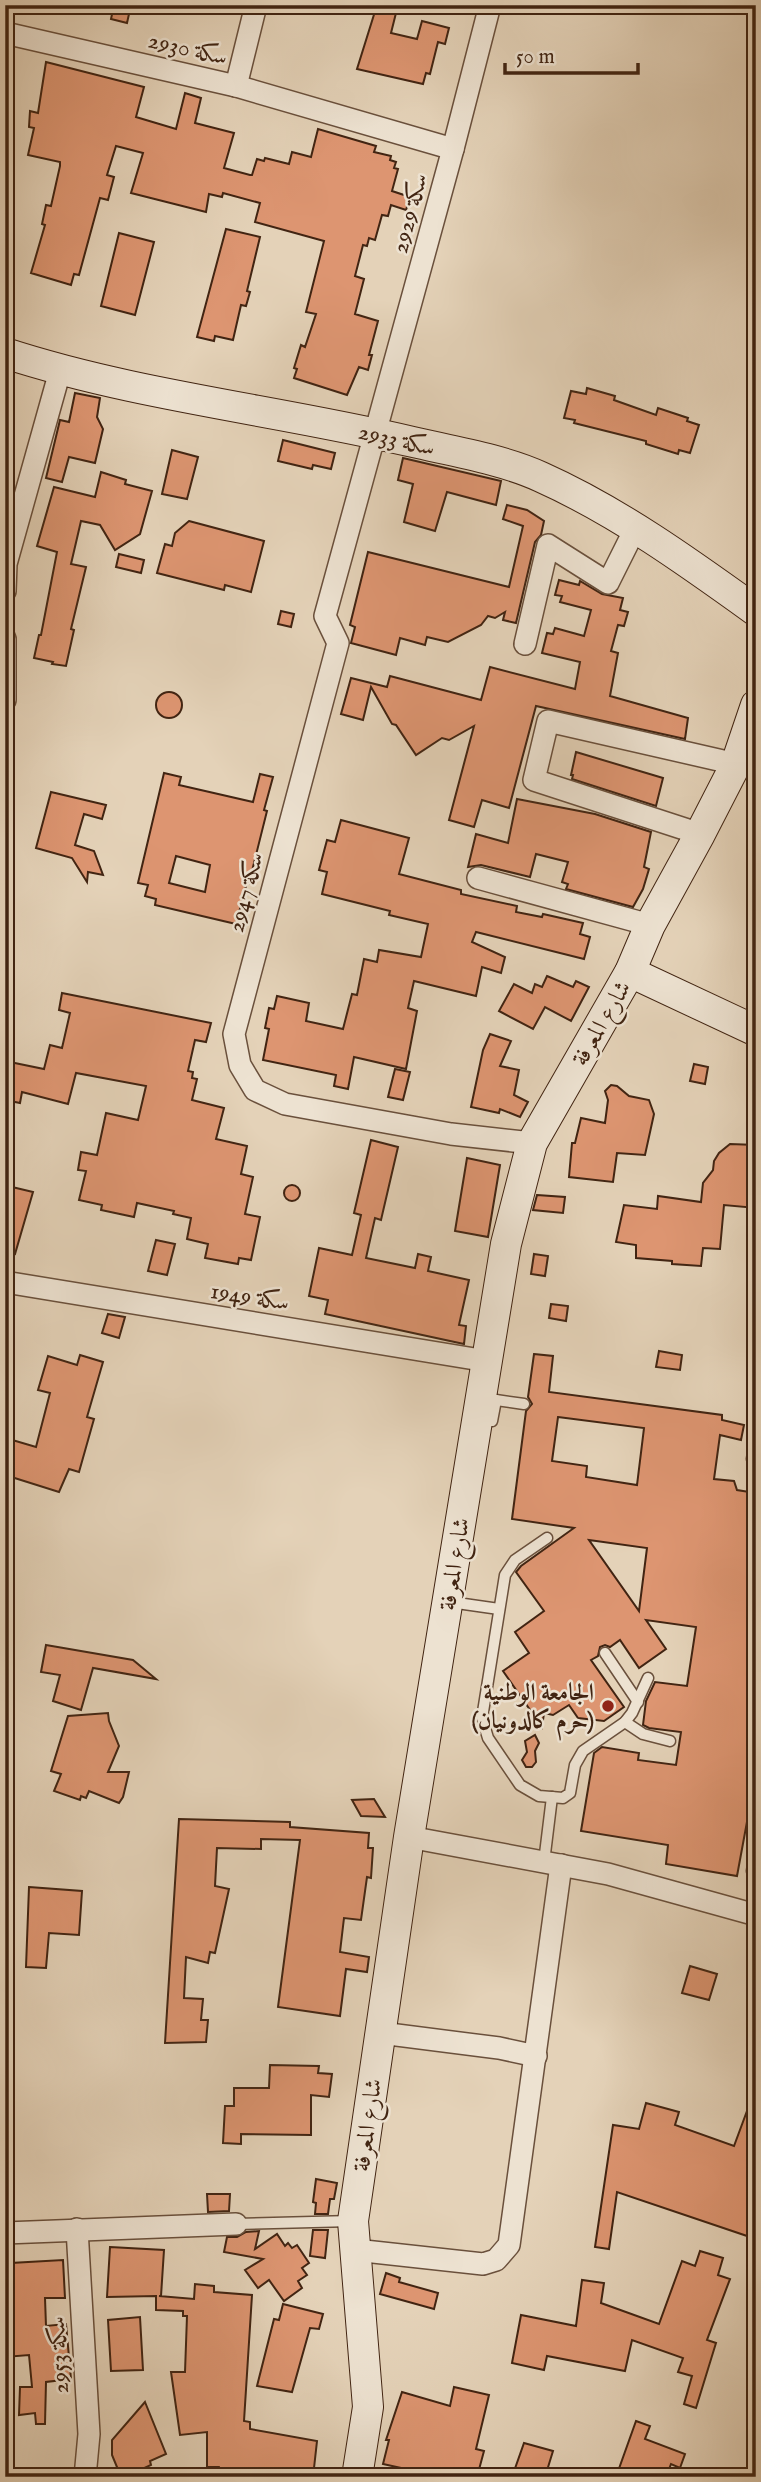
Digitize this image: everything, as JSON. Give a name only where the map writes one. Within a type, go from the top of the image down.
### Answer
[{"type":"street","name":"سكة 2930","points":[[236,86],[256,5]]},
{"type":"street","name":"سكة 2929","points":[[375,433],[490,5]]},
{"type":"street","name":"سكة 2930","points":[[5,33],[236,86],[453,149]]},
{"type":"street","name":"سكة 2933","points":[[5,353],[60,370],[375,433],[477,457],[539,476],[635,529],[756,611]]},
{"type":"street","points":[[5,591],[6,564],[60,370]]},
{"type":"street","name":"سكة 2947","points":[[375,433],[325,616],[338,643],[234,1034],[240,1065],[255,1090],[285,1104],[451,1135],[532,1143]]},
{"type":"street","points":[[525,644],[548,545],[608,583],[635,529]]},
{"type":"street","points":[[5,639],[5,700]]},
{"type":"street","name":"شارع المعرفة","points":[[357,2477],[368,2407],[354,2235],[409,1837],[488,1399],[487,1361],[506,1244],[532,1143],[630,972],[650,925],[736,764],[756,705]]},
{"type":"street","points":[[700,834],[534,780],[548,721],[736,764]]},
{"type":"street","points":[[478,878],[650,925]]},
{"type":"street","points":[[630,972],[756,1031]]},
{"type":"street","name":"سكة 1949","points":[[5,1282],[487,1361]]},
{"type":"street","points":[[409,1837],[608,1874],[756,1914]]},
{"type":"street","points":[[354,2235],[457,2262],[483,2264],[496,2260],[509,2245],[536,2056],[553,1864]]},
{"type":"street","points":[[381,2033],[536,2056]]},
{"type":"street","points":[[5,2233],[236,2224]]},
{"type":"street","name":"سكة 2953","points":[[77,2229],[89,2434],[85,2477]]},
{"type":"lane","points":[[489,1439],[488,1399],[524,1404]]},
{"type":"lane","points":[[756,1434],[752,1460],[756,1460]]},
{"type":"lane","points":[[547,1538],[515,1560],[508,1569],[482,1718],[485,1731],[520,1785],[531,1793],[552,1797],[564,1798],[570,1793],[575,1765],[583,1751],[625,1722],[638,1702],[648,1678]]},
{"type":"lane","points":[[455,1585],[499,1609]]},
{"type":"lane","points":[[605,1653],[638,1702]]},
{"type":"lane","points":[[625,1722],[643,1734],[670,1741]]},
{"type":"lane","points":[[552,1797],[553,1864]]},
{"type":"lane","points":[[752,1871],[756,1846]]},
{"type":"lane","points":[[236,2224],[354,2235]]},
{"type":"building","points":[[114,5],[131,5],[127,23],[111,19]]},
{"type":"building","points":[[377,5],[398,5],[391,33],[417,39],[422,21],[449,28],[445,44],[438,42],[430,74],[426,73],[423,84],[357,69]]},
{"type":"building","points":[[46,62],[144,87],[136,117],[176,129],[185,93],[201,98],[195,123],[234,133],[224,168],[252,175],[257,159],[264,161],[265,158],[289,164],[292,152],[311,157],[318,129],[376,146],[374,152],[391,156],[390,160],[396,162],[394,168],[398,169],[392,191],[410,197],[406,210],[391,205],[388,216],[382,215],[375,240],[369,238],[367,246],[363,245],[355,276],[364,279],[355,314],[378,321],[368,370],[359,367],[347,395],[294,378],[301,345],[305,347],[316,314],[306,312],[324,241],[255,222],[260,203],[223,193],[222,197],[209,194],[206,212],[131,193],[143,153],[116,146],[107,175],[114,177],[108,200],[100,198],[79,275],[74,274],[71,285],[31,273],[45,225],[42,224],[46,205],[51,206],[60,166],[60,162],[28,155],[34,128],[29,127],[30,111],[38,113]]},
{"type":"building","points":[[226,229],[260,237],[247,291],[250,292],[246,306],[241,305],[233,340],[215,336],[214,341],[197,337]]},
{"type":"building","points":[[119,233],[154,242],[135,315],[101,306]]},
{"type":"building","points":[[587,388],[615,396],[614,400],[656,415],[658,408],[688,418],[687,421],[699,425],[690,453],[679,450],[678,454],[646,444],[646,441],[574,423],[575,420],[564,418],[571,391],[586,394]]},
{"type":"building","points":[[75,393],[100,398],[97,417],[103,429],[95,463],[69,457],[62,482],[46,478],[60,420],[69,422]]},
{"type":"building","points":[[283,440],[335,453],[331,469],[313,465],[312,469],[278,461]]},
{"type":"building","points":[[172,450],[198,457],[187,499],[162,494]]},
{"type":"building","points":[[403,458],[501,481],[496,505],[447,492],[435,531],[404,522],[413,484],[398,480]]},
{"type":"building","points":[[101,472],[126,480],[125,484],[152,491],[140,534],[115,550],[100,525],[81,521],[71,564],[86,567],[71,629],[74,630],[66,666],[52,664],[53,662],[34,658],[57,552],[37,546],[54,487],[95,497]]},
{"type":"building","points":[[507,505],[527,510],[544,521],[541,535],[535,542],[516,623],[503,620],[505,612],[495,618],[488,616],[481,625],[448,642],[427,637],[425,645],[400,638],[396,655],[351,643],[355,627],[350,625],[368,552],[509,587],[523,526],[503,519]]},
{"type":"building","points":[[189,521],[264,541],[251,592],[225,585],[224,590],[157,573],[165,544],[172,546],[175,533]]},
{"type":"building","points":[[119,554],[144,560],[141,573],[116,567]]},
{"type":"building","points":[[559,580],[579,585],[580,581],[602,594],[623,598],[620,610],[628,612],[624,626],[618,625],[611,651],[618,653],[610,696],[688,718],[685,739],[536,706],[509,808],[482,800],[474,827],[449,820],[474,726],[449,740],[442,738],[416,755],[396,725],[392,724],[371,687],[363,720],[341,714],[351,678],[387,687],[390,676],[481,700],[490,667],[575,689],[580,662],[542,653],[547,633],[553,634],[555,628],[584,636],[591,610],[560,602],[562,596],[555,595]]},
{"type":"building","points":[[281,611],[294,614],[291,627],[278,624]]},
{"type":"building","points":[[169,692],[178,696],[182,705],[178,714],[169,718],[160,714],[156,705],[160,696]]},
{"type":"building","points":[[576,752],[663,778],[656,806],[572,779]]},
{"type":"building","points":[[164,773],[181,777],[179,785],[253,802],[260,774],[273,777],[249,883],[247,882],[236,924],[155,905],[156,899],[145,896],[148,885],[138,883]],"holes":[[[176,856],[210,865],[205,892],[169,883]]]},
{"type":"building","points":[[51,792],[106,805],[102,819],[84,814],[75,845],[94,851],[103,875],[88,872],[87,882],[72,858],[36,848]]},
{"type":"building","points":[[517,799],[595,814],[651,832],[644,867],[649,869],[643,889],[633,907],[566,889],[568,884],[562,882],[568,862],[536,854],[530,877],[481,865],[468,867],[476,834],[508,843]]},
{"type":"building","points":[[341,820],[409,838],[399,874],[461,890],[461,894],[517,906],[516,912],[542,917],[543,914],[583,923],[580,934],[590,937],[584,959],[476,932],[472,942],[505,957],[501,973],[482,967],[476,996],[414,981],[408,1008],[417,1011],[406,1069],[354,1057],[348,1089],[334,1086],[336,1075],[263,1060],[269,1029],[265,1028],[269,1008],[274,1009],[277,996],[309,1003],[306,1021],[343,1029],[352,994],[357,995],[364,959],[377,962],[379,950],[421,957],[428,924],[389,915],[390,911],[322,894],[327,872],[319,870],[327,840],[335,842]]},
{"type":"building","points":[[547,976],[573,987],[576,981],[589,987],[571,1021],[545,1007],[533,1029],[499,1011],[514,984],[532,993],[535,984],[542,987]]},
{"type":"building","points":[[62,993],[211,1023],[206,1042],[195,1040],[188,1071],[193,1072],[192,1078],[197,1079],[192,1100],[224,1108],[216,1139],[247,1146],[241,1174],[253,1177],[245,1214],[260,1217],[251,1260],[239,1258],[238,1264],[205,1258],[208,1244],[187,1239],[191,1218],[173,1214],[174,1211],[137,1203],[134,1217],[101,1210],[102,1205],[79,1200],[86,1171],[78,1170],[81,1152],[97,1155],[106,1113],[138,1120],[146,1086],[76,1073],[68,1104],[22,1092],[20,1103],[5,1100],[5,1061],[44,1069],[50,1045],[62,1048],[70,1013],[59,1010]]},
{"type":"building","points":[[490,1034],[511,1041],[500,1066],[519,1070],[514,1095],[528,1102],[520,1117],[500,1109],[499,1113],[471,1107],[483,1050]]},
{"type":"building","points":[[694,1064],[708,1067],[705,1084],[690,1081]]},
{"type":"building","points":[[395,1069],[410,1072],[403,1100],[388,1097]]},
{"type":"building","points":[[611,1085],[617,1086],[629,1096],[649,1100],[654,1114],[645,1155],[617,1153],[613,1182],[569,1177],[572,1143],[575,1143],[581,1118],[605,1123],[608,1100],[605,1091]]},
{"type":"building","points":[[371,1140],[398,1147],[381,1220],[375,1218],[366,1258],[415,1268],[418,1254],[431,1257],[428,1271],[469,1280],[459,1325],[466,1326],[464,1344],[325,1314],[328,1300],[309,1296],[319,1248],[352,1255],[361,1215],[354,1213]]},
{"type":"building","points":[[730,1144],[756,1145],[756,1208],[724,1205],[720,1249],[703,1248],[701,1266],[636,1258],[636,1245],[616,1242],[624,1205],[657,1209],[658,1196],[701,1202],[703,1183],[713,1170],[714,1161]]},
{"type":"building","points":[[467,1158],[500,1165],[488,1237],[455,1231]]},
{"type":"building","points":[[289,1185],[295,1185],[300,1193],[298,1199],[289,1201],[284,1196],[284,1190]]},
{"type":"building","points":[[12,1187],[33,1192],[15,1254],[5,1252],[10,1222],[5,1221],[5,1214]]},
{"type":"building","points":[[537,1195],[565,1197],[563,1213],[533,1210]]},
{"type":"building","points":[[156,1240],[175,1244],[167,1275],[148,1271]]},
{"type":"building","points":[[534,1254],[548,1256],[545,1276],[531,1274]]},
{"type":"building","points":[[551,1304],[568,1306],[566,1321],[549,1318]]},
{"type":"building","points":[[108,1314],[125,1317],[119,1338],[102,1333]]},
{"type":"building","points":[[659,1351],[682,1355],[680,1370],[656,1367]]},
{"type":"building","name":"الجامعة الوطنية (حرم كالدونيان)","points":[[534,1354],[553,1356],[549,1392],[722,1415],[722,1420],[744,1425],[741,1440],[720,1435],[714,1479],[734,1481],[737,1490],[756,1493],[756,1773],[737,1876],[666,1864],[668,1845],[581,1831],[594,1753],[602,1747],[639,1753],[638,1760],[676,1765],[681,1732],[643,1725],[646,1701],[655,1682],[687,1686],[696,1627],[646,1620],[666,1649],[639,1668],[620,1640],[610,1647],[600,1647],[598,1656],[591,1660],[624,1707],[604,1721],[578,1718],[569,1705],[553,1715],[544,1713],[542,1727],[503,1671],[529,1653],[515,1632],[544,1611],[516,1572],[574,1528],[512,1519],[526,1411],[532,1404],[528,1397]],"holes":[[[558,1417],[644,1428],[637,1485],[586,1477],[587,1466],[552,1461]],[[589,1540],[647,1548],[639,1611]]]},
{"type":"building","points":[[80,1355],[103,1362],[87,1417],[94,1419],[79,1472],[69,1469],[59,1492],[5,1475],[5,1445],[7,1446],[9,1439],[36,1447],[50,1393],[38,1390],[48,1356],[77,1365]]},
{"type":"building","points":[[46,1645],[133,1660],[156,1679],[93,1668],[81,1710],[53,1701],[60,1675],[41,1672]]},
{"type":"building","points":[[108,1713],[119,1746],[108,1772],[129,1772],[119,1803],[89,1791],[86,1798],[81,1796],[80,1800],[54,1791],[61,1774],[51,1771],[68,1716]]},
{"type":"building","points":[[535,1735],[539,1743],[535,1751],[536,1762],[532,1767],[526,1767],[522,1760],[527,1752],[525,1741]]},
{"type":"building","points":[[374,1799],[385,1817],[361,1816],[352,1800]]},
{"type":"building","points":[[179,1819],[290,1822],[290,1827],[369,1833],[368,1848],[373,1848],[371,1878],[367,1877],[361,1920],[344,1918],[340,1952],[369,1957],[367,1972],[346,1969],[340,2016],[278,2007],[300,1840],[261,1839],[261,1849],[217,1848],[215,1886],[229,1889],[215,1953],[210,1952],[208,1963],[186,1957],[184,1998],[203,1999],[201,2020],[208,2020],[206,2042],[165,2043]]},
{"type":"building","points":[[29,1887],[82,1891],[79,1935],[49,1933],[46,1968],[26,1967]]},
{"type":"building","points":[[690,1966],[717,1974],[709,2000],[682,1993]]},
{"type":"building","points":[[270,2065],[319,2066],[318,2073],[332,2074],[329,2097],[311,2095],[311,2135],[241,2134],[241,2144],[223,2143],[225,2106],[234,2106],[234,2088],[269,2088]]},
{"type":"building","points":[[754,2092],[756,2239],[617,2192],[609,2249],[595,2247],[613,2125],[639,2129],[646,2103],[679,2112],[675,2125],[734,2146]]},
{"type":"building","points":[[316,2179],[337,2183],[334,2199],[330,2199],[328,2214],[315,2214],[316,2203],[313,2202]]},
{"type":"building","points":[[207,2194],[230,2194],[229,2211],[208,2212]]},
{"type":"building","points":[[313,2230],[328,2230],[325,2258],[310,2256]]},
{"type":"building","points":[[259,2231],[255,2249],[277,2234],[285,2246],[288,2243],[292,2248],[297,2245],[309,2263],[302,2268],[307,2275],[298,2281],[302,2288],[284,2301],[269,2280],[258,2288],[245,2270],[263,2259],[224,2252],[227,2237]]},
{"type":"building","points":[[110,2247],[164,2250],[159,2296],[194,2299],[195,2284],[214,2286],[214,2292],[252,2295],[244,2421],[250,2422],[250,2429],[317,2441],[313,2477],[226,2477],[219,2467],[207,2467],[207,2432],[180,2435],[171,2372],[185,2372],[187,2316],[183,2316],[183,2311],[156,2310],[156,2296],[107,2297]]},
{"type":"building","points":[[700,2251],[723,2258],[718,2275],[730,2279],[707,2340],[716,2343],[696,2408],[684,2404],[692,2376],[678,2372],[683,2358],[632,2340],[625,2371],[547,2356],[544,2370],[512,2363],[521,2315],[576,2326],[582,2280],[604,2283],[601,2303],[659,2324],[682,2261],[695,2266]]},
{"type":"building","points":[[63,2260],[65,2298],[45,2298],[46,2326],[66,2324],[71,2379],[46,2382],[45,2424],[36,2424],[35,2413],[19,2415],[20,2387],[32,2387],[29,2355],[5,2357],[5,2304],[14,2303],[11,2263]]},
{"type":"building","points":[[386,2273],[400,2278],[399,2282],[438,2293],[434,2309],[380,2294]]},
{"type":"building","points":[[283,2304],[323,2314],[319,2329],[310,2328],[292,2392],[257,2386],[274,2319],[279,2320]]},
{"type":"building","points":[[140,2317],[143,2370],[111,2371],[108,2320]]},
{"type":"building","points":[[454,2387],[489,2395],[476,2449],[484,2451],[477,2477],[442,2477],[383,2464],[389,2440],[386,2440],[402,2392],[450,2406]]},
{"type":"building","points":[[145,2402],[166,2454],[150,2461],[151,2465],[142,2469],[145,2477],[125,2477],[122,2471],[119,2472],[112,2455],[112,2440]]},
{"type":"building","points":[[636,2421],[650,2426],[645,2439],[685,2454],[680,2468],[671,2464],[666,2477],[616,2477]]},
{"type":"building","points":[[524,2443],[553,2451],[545,2477],[512,2477]]},
{"type":"place","name":"الجامعة الوطنية (حرم كالدونيان)","points":[[608,1706]]}]
